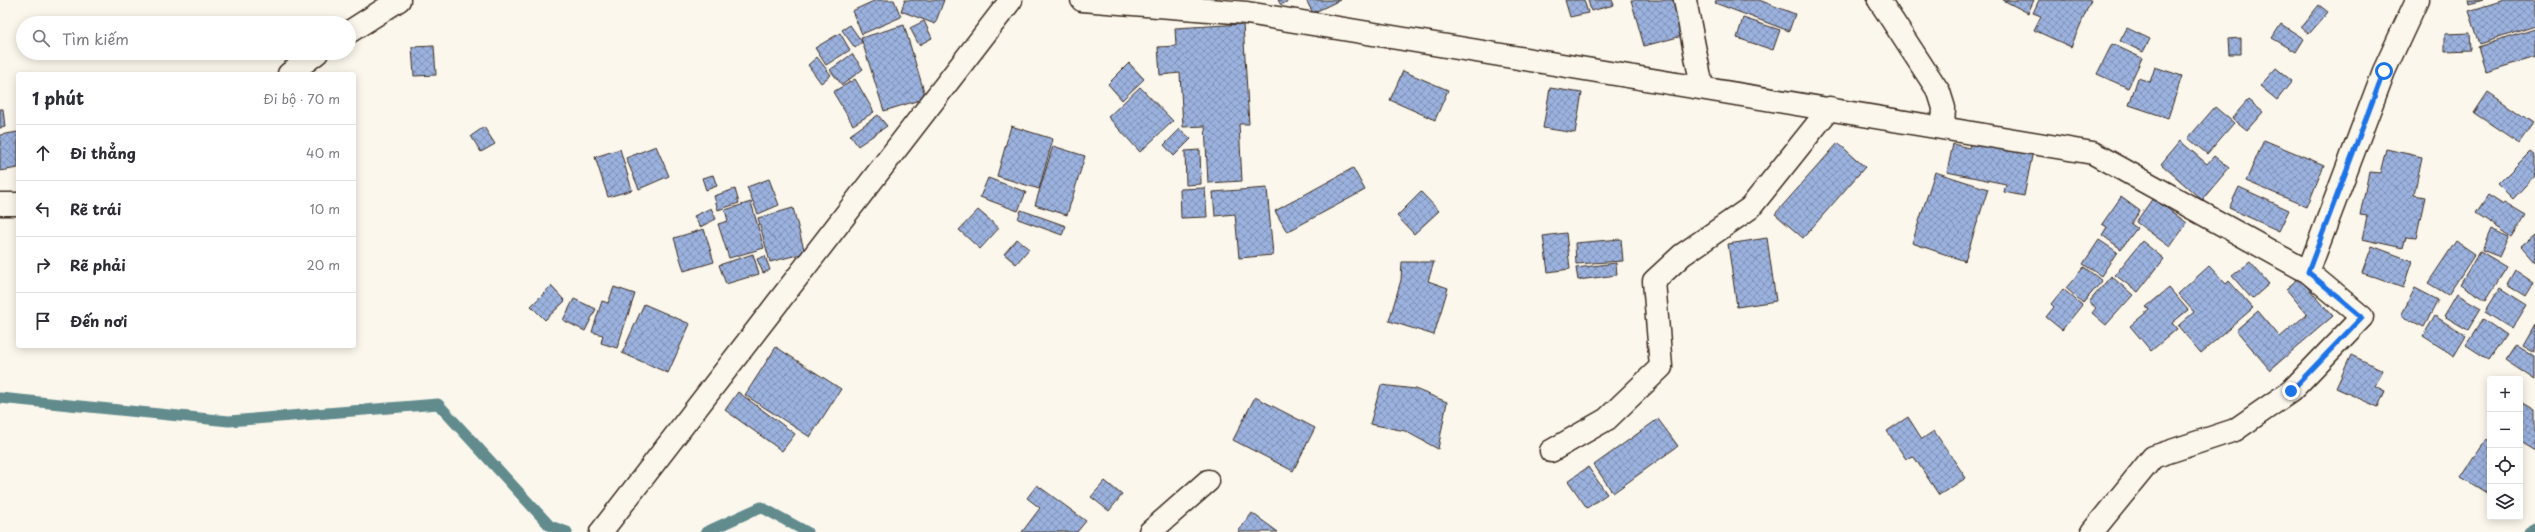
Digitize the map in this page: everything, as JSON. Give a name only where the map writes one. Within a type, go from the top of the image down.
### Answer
[{"type":"street","points":[[356,27],[396,0]]},
{"type":"street","points":[[605,526],[1011,0]]},
{"type":"street","points":[[1082,0],[1247,13],[1830,108],[2093,153],[2308,272],[2362,317],[2291,391],[2235,430],[2153,457],[2092,532]]},
{"type":"street","points":[[1685,0],[1702,87]]},
{"type":"street","points":[[1879,0],[1938,92],[1944,108],[1943,127]]},
{"type":"street","points":[[2308,272],[2384,71],[2416,0]]},
{"type":"street","points":[[292,72],[308,60]]},
{"type":"street","points":[[1551,451],[1607,419],[1661,367],[1654,281],[1682,255],[1750,208],[1830,108]]},
{"type":"street","points":[[0,204],[16,204]]},
{"type":"street","points":[[1150,532],[1208,482]]},
{"type":"building","points":[[876,0],[894,0],[901,17],[862,34],[852,11]]},
{"type":"building","points":[[905,0],[944,0],[935,24],[901,11]]},
{"type":"building","points":[[1278,0],[1290,0],[1281,5]]},
{"type":"building","points":[[1306,0],[1340,0],[1313,13]]},
{"type":"building","points":[[1565,0],[1584,0],[1588,13],[1570,17]]},
{"type":"building","points":[[1588,0],[1612,0],[1614,5],[1591,11]]},
{"type":"building","points":[[1631,0],[1677,0],[1686,35],[1644,46]]},
{"type":"building","points":[[1717,0],[1759,0],[1795,14],[1789,31],[1715,3]]},
{"type":"building","points":[[2003,0],[2034,0],[2028,13]]},
{"type":"building","points":[[2039,0],[2091,0],[2071,47],[2034,30],[2041,16],[2033,13]]},
{"type":"building","points":[[2469,0],[2483,0],[2470,4]]},
{"type":"building","points":[[2504,0],[2535,0],[2535,26],[2480,44],[2469,11]]},
{"type":"building","points":[[2319,5],[2328,12],[2309,34],[2301,27]]},
{"type":"building","points":[[1743,18],[1780,30],[1773,50],[1737,38]]},
{"type":"building","points":[[924,21],[932,38],[919,45],[910,28]]},
{"type":"building","points":[[1243,24],[1249,124],[1239,124],[1242,181],[1208,183],[1205,126],[1183,127],[1180,73],[1160,75],[1158,47],[1176,46],[1175,28]]},
{"type":"building","points":[[2281,24],[2304,39],[2296,52],[2272,38]]},
{"type":"building","points":[[850,25],[862,42],[855,48],[842,30]]},
{"type":"building","points":[[904,25],[926,98],[884,111],[861,38]]},
{"type":"building","points":[[2127,28],[2150,39],[2143,52],[2120,41]]},
{"type":"building","points":[[2535,29],[2535,57],[2486,72],[2478,47]]},
{"type":"building","points":[[840,33],[850,50],[826,65],[815,48]]},
{"type":"building","points":[[2470,33],[2471,50],[2445,51],[2445,34]]},
{"type":"building","points":[[2241,38],[2241,54],[2229,54],[2228,39]]},
{"type":"building","points":[[2112,44],[2142,58],[2128,88],[2097,74]]},
{"type":"building","points":[[434,46],[436,75],[414,76],[412,47]]},
{"type":"building","points":[[852,54],[863,69],[842,85],[830,70]]},
{"type":"building","points":[[817,57],[831,75],[821,83],[808,65]]},
{"type":"building","points":[[1129,63],[1144,79],[1122,100],[1108,84]]},
{"type":"building","points":[[2155,67],[2182,76],[2168,118],[2129,105],[2138,78],[2150,82]]},
{"type":"building","points":[[2276,68],[2292,81],[2277,100],[2260,86]]},
{"type":"building","points":[[1403,71],[1448,90],[1435,120],[1390,100]]},
{"type":"building","points":[[855,79],[874,112],[853,125],[833,92]]},
{"type":"building","points":[[1140,87],[1173,121],[1140,152],[1108,117]]},
{"type":"building","points":[[1550,88],[1582,93],[1575,133],[1543,128]]},
{"type":"building","points":[[2488,92],[2533,123],[2519,143],[2474,113]]},
{"type":"building","points":[[2248,100],[2263,112],[2247,130],[2232,118]]},
{"type":"building","points":[[2215,107],[2234,123],[2207,154],[2188,138]]},
{"type":"building","points":[[0,109],[3,109],[5,127],[0,128]]},
{"type":"building","points":[[878,115],[887,126],[858,146],[850,135]]},
{"type":"building","points":[[1011,126],[1053,139],[1039,189],[997,176]]},
{"type":"building","points":[[484,127],[495,144],[481,152],[471,136]]},
{"type":"building","points":[[1180,129],[1191,139],[1174,156],[1164,145]]},
{"type":"building","points":[[16,132],[16,168],[0,171],[0,135]]},
{"type":"building","points":[[1971,138],[2033,151],[2024,196],[2004,192],[2006,184],[1947,172],[1953,144],[1969,148]]},
{"type":"building","points":[[2264,140],[2324,165],[2307,207],[2246,181]]},
{"type":"building","points":[[2180,141],[2207,164],[2214,156],[2229,168],[2202,200],[2161,164]]},
{"type":"building","points":[[1838,143],[1865,167],[1803,238],[1775,214]]},
{"type":"building","points":[[656,146],[669,176],[639,189],[626,158]]},
{"type":"building","points":[[1053,146],[1085,156],[1067,215],[1035,205]]},
{"type":"building","points":[[620,149],[632,190],[608,197],[595,157]]},
{"type":"building","points":[[2386,149],[2422,157],[2414,195],[2425,197],[2416,238],[2406,237],[2403,248],[2362,239],[2367,216],[2360,215],[2369,172],[2380,173]]},
{"type":"building","points":[[1200,150],[1201,184],[1186,185],[1185,151]]},
{"type":"building","points":[[2530,152],[2535,156],[2535,175],[2513,199],[2498,184]]},
{"type":"building","points":[[1353,168],[1365,190],[1287,232],[1275,211]]},
{"type":"building","points":[[1935,172],[1988,189],[1965,261],[1912,243]]},
{"type":"building","points":[[713,175],[717,186],[706,190],[702,178]]},
{"type":"building","points":[[988,178],[1026,192],[1018,211],[980,197]]},
{"type":"building","points":[[769,179],[779,205],[758,214],[747,187]]},
{"type":"building","points":[[2239,187],[2289,210],[2279,231],[2229,208]]},
{"type":"building","points":[[1205,188],[1207,217],[1181,218],[1180,189]]},
{"type":"building","points":[[1267,188],[1273,255],[1239,258],[1235,214],[1215,216],[1213,192]]},
{"type":"building","points":[[735,189],[739,203],[718,210],[714,196]]},
{"type":"building","points":[[1421,192],[1439,211],[1414,234],[1397,216]]},
{"type":"building","points":[[2488,195],[2502,204],[2504,202],[2526,215],[2512,237],[2476,213]]},
{"type":"building","points":[[2121,197],[2140,211],[2131,224],[2137,228],[2121,249],[2102,235],[2107,227],[2102,224]]},
{"type":"building","points":[[2153,198],[2187,223],[2170,247],[2136,222]]},
{"type":"building","points":[[751,202],[764,248],[729,258],[718,224],[728,221],[725,210]]},
{"type":"building","points":[[711,208],[716,219],[700,227],[694,216]]},
{"type":"building","points":[[793,208],[805,253],[770,262],[758,218]]},
{"type":"building","points":[[978,210],[999,228],[980,249],[959,230]]},
{"type":"building","points":[[1021,210],[1066,226],[1062,235],[1018,219]]},
{"type":"building","points":[[704,229],[714,262],[684,271],[674,238]]},
{"type":"building","points":[[2491,229],[2509,237],[2500,257],[2482,250]]},
{"type":"building","points":[[1566,233],[1570,269],[1548,272],[1543,236]]},
{"type":"building","points":[[2535,234],[2535,262],[2521,246]]},
{"type":"building","points":[[1767,238],[1776,301],[1737,307],[1728,244]]},
{"type":"building","points":[[1017,239],[1029,249],[1016,264],[1004,254]]},
{"type":"building","points":[[1621,239],[1623,261],[1576,264],[1575,243]]},
{"type":"building","points":[[2099,240],[2117,252],[2101,276],[2083,264]]},
{"type":"building","points":[[2142,241],[2164,259],[2138,292],[2115,275]]},
{"type":"building","points":[[2456,241],[2475,254],[2448,295],[2428,283]]},
{"type":"building","points":[[2372,246],[2412,261],[2403,288],[2362,273]]},
{"type":"building","points":[[2480,251],[2507,267],[2486,300],[2460,284]]},
{"type":"building","points":[[753,254],[759,274],[726,284],[719,265]]},
{"type":"building","points":[[765,256],[770,270],[763,273],[757,259]]},
{"type":"building","points":[[1402,262],[1434,262],[1428,281],[1448,288],[1434,335],[1389,321],[1401,280]]},
{"type":"building","points":[[2250,262],[2269,284],[2252,299],[2232,276]]},
{"type":"building","points":[[1616,263],[1617,275],[1578,280],[1576,268]]},
{"type":"building","points":[[2209,266],[2226,284],[2229,281],[2253,308],[2201,353],[2178,326],[2194,312],[2178,294]]},
{"type":"building","points":[[2084,267],[2102,281],[2083,303],[2066,288]]},
{"type":"building","points":[[2515,270],[2534,283],[2526,296],[2507,284]]},
{"type":"building","points":[[2111,276],[2133,295],[2106,325],[2092,313],[2096,308],[2089,302]]},
{"type":"building","points":[[2299,278],[2333,316],[2270,370],[2236,330],[2258,311],[2280,337],[2307,314],[2286,289]]},
{"type":"building","points":[[551,286],[565,301],[545,320],[531,306]]},
{"type":"building","points":[[614,287],[635,294],[617,348],[601,343],[603,335],[592,332],[602,301],[608,303]]},
{"type":"building","points":[[2169,288],[2188,310],[2172,323],[2177,329],[2151,351],[2130,326],[2149,310],[2146,307]]},
{"type":"building","points":[[2415,288],[2438,300],[2424,327],[2401,316]]},
{"type":"building","points":[[2500,288],[2527,305],[2512,329],[2485,312]]},
{"type":"building","points":[[2063,289],[2082,305],[2062,330],[2046,317],[2054,307],[2051,304]]},
{"type":"building","points":[[2457,294],[2481,308],[2468,330],[2444,316]]},
{"type":"building","points":[[574,299],[596,309],[585,331],[563,320]]},
{"type":"building","points":[[644,304],[690,324],[668,373],[622,353]]},
{"type":"building","points":[[2435,316],[2466,336],[2454,356],[2423,336]]},
{"type":"building","points":[[2483,319],[2506,335],[2489,360],[2466,345]]},
{"type":"building","points":[[2535,324],[2535,352],[2523,345]]},
{"type":"building","points":[[2516,344],[2535,356],[2535,380],[2505,360]]},
{"type":"building","points":[[776,347],[841,389],[810,437],[745,395]]},
{"type":"building","points":[[2351,355],[2383,370],[2375,386],[2385,391],[2378,407],[2336,388]]},
{"type":"building","points":[[1381,385],[1415,389],[1447,402],[1438,449],[1405,431],[1370,424]]},
{"type":"building","points":[[738,392],[795,434],[782,451],[725,410]]},
{"type":"building","points":[[1255,397],[1315,428],[1293,471],[1233,440]]},
{"type":"building","points":[[2523,403],[2535,410],[2535,451],[2523,444]]},
{"type":"building","points":[[1908,417],[1922,439],[1934,431],[1966,478],[1939,495],[1914,457],[1906,459],[1887,431]]},
{"type":"building","points":[[1658,419],[1678,446],[1613,493],[1594,465]]},
{"type":"building","points":[[2486,439],[2487,440],[2487,493],[2461,477]]},
{"type":"building","points":[[1588,467],[1607,494],[1587,508],[1568,481]]},
{"type":"building","points":[[1105,481],[1122,495],[1109,511],[1091,497]]},
{"type":"building","points":[[1037,485],[1086,521],[1077,532],[1022,532],[1040,508],[1027,498]]},
{"type":"building","points":[[1252,513],[1278,532],[1238,532]]},
{"type":"waterway","points":[[0,398],[229,421],[438,404],[550,526],[567,532]]},
{"type":"waterway","points":[[706,532],[761,507],[807,532]]},
{"type":"waterway","points":[[2528,532],[2535,528]]},
{"type":"route","points":[[2291,391],[2362,317],[2308,272],[2384,71]]}]
